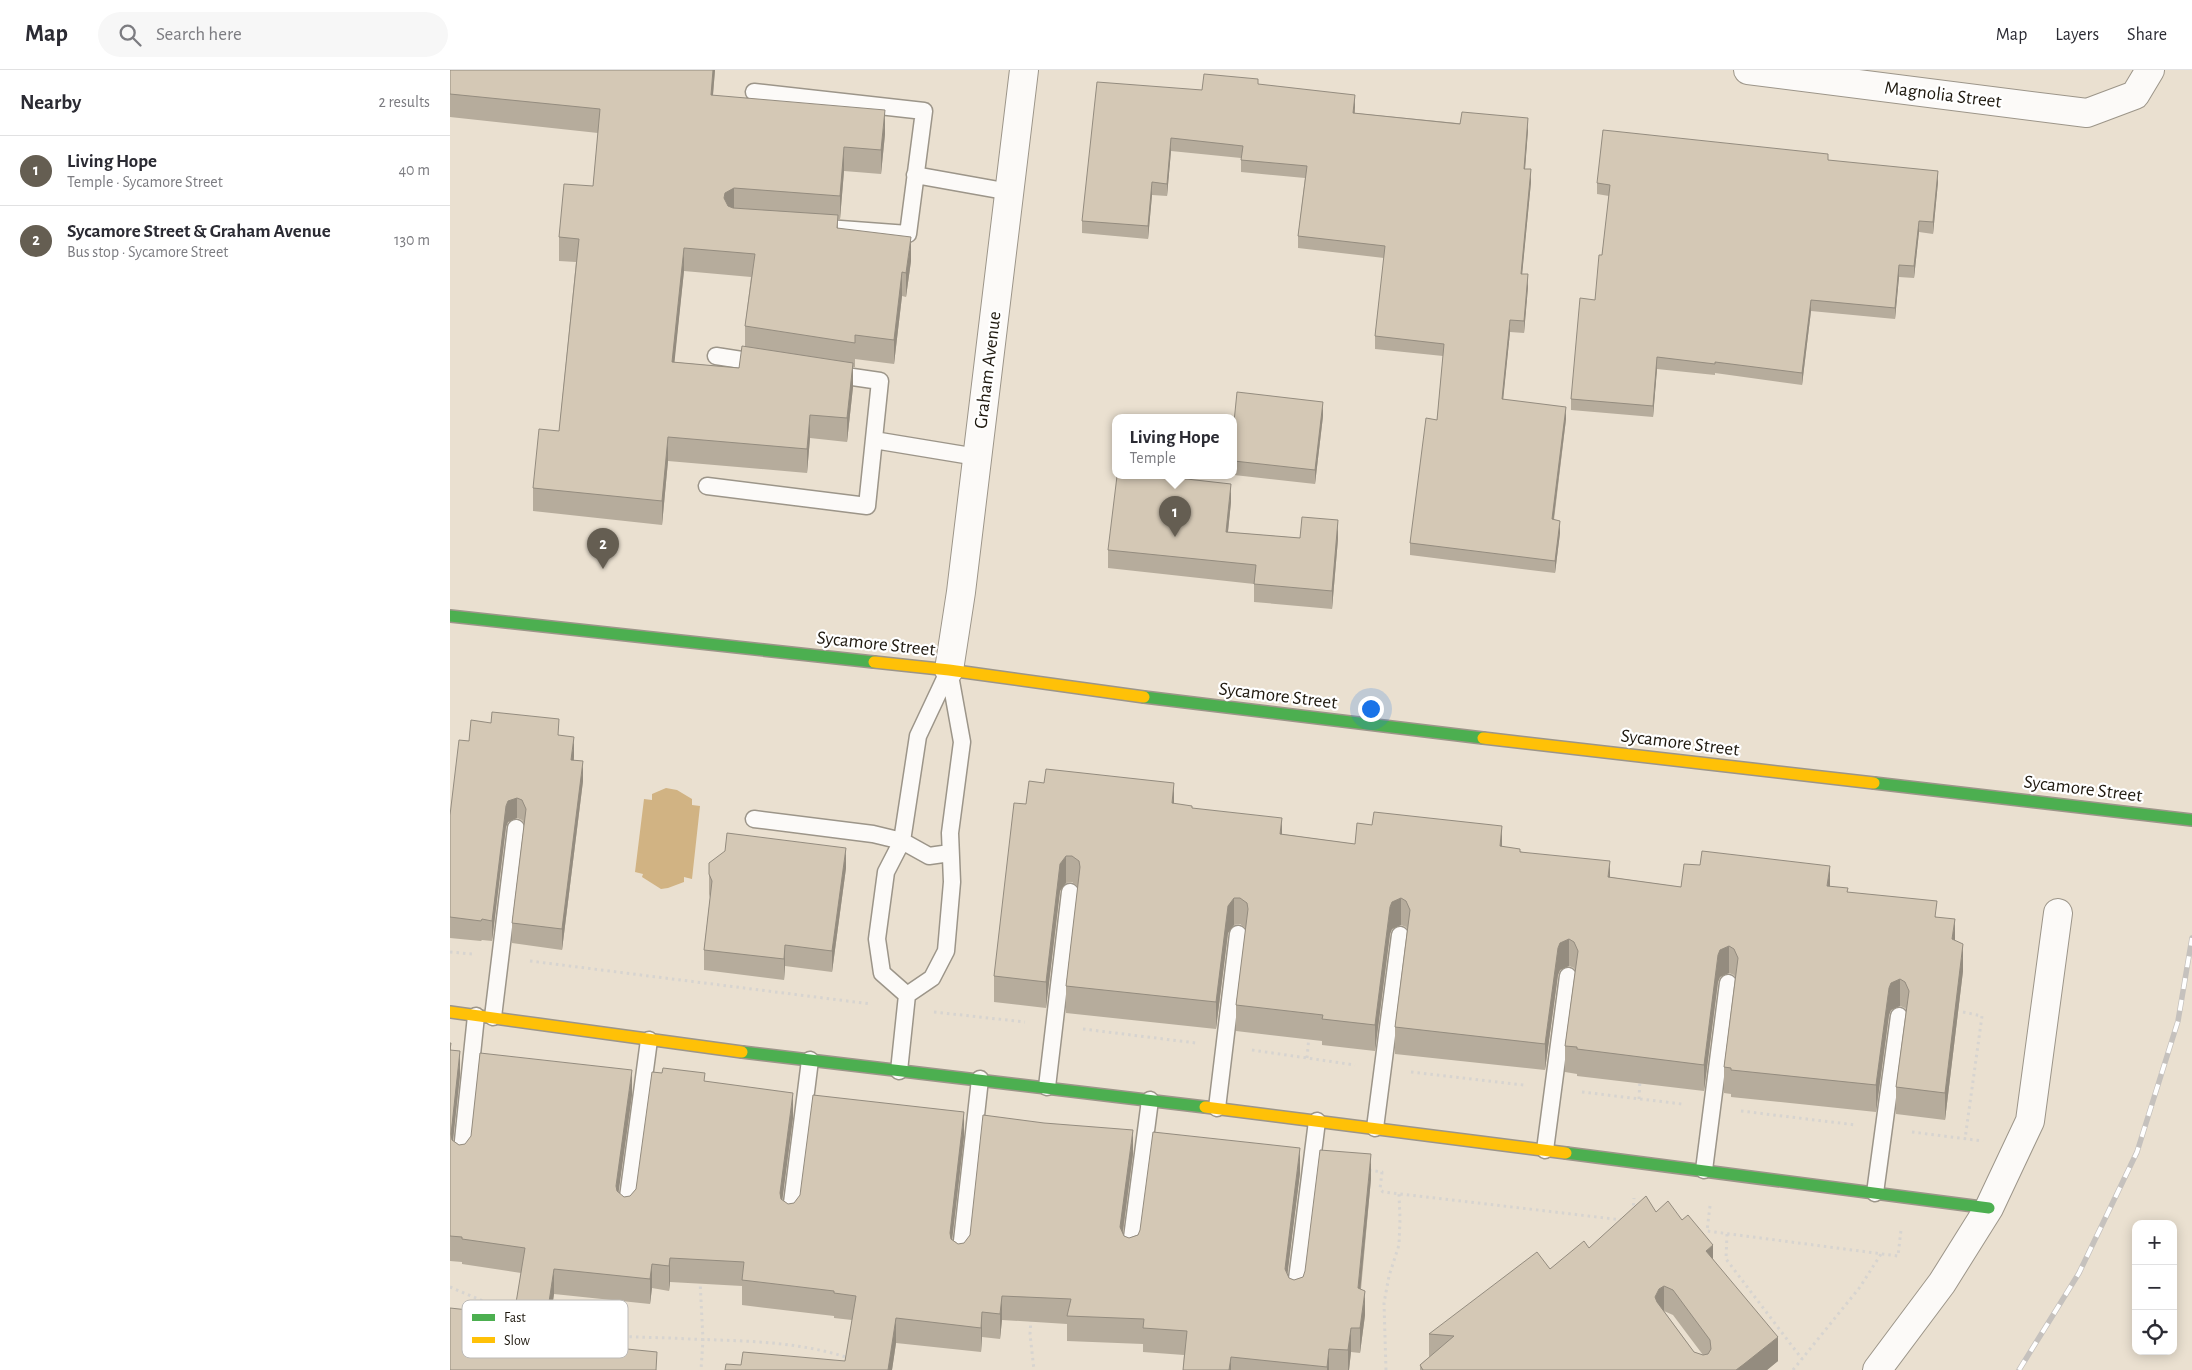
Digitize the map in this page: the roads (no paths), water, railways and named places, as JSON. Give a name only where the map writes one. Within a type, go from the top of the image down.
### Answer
[{"type":"street","name":"Graham Avenue","points":[[949,670],[1024,70]]},
{"type":"street","name":"Magnolia Street","points":[[1748,70],[2088,113],[2135,95],[2150,70]]},
{"type":"street","name":"Sycamore Street","points":[[450,616],[949,670],[1210,706],[2192,820]]},
{"type":"street","points":[[1877,1370],[1942,1283],[1989,1208],[2030,1121],[2058,913]]},
{"type":"street","points":[[450,1012],[649,1040],[1216,1108],[1989,1208]]},
{"type":"lane","points":[[754,92],[924,111],[908,234],[811,227]]},
{"type":"lane","points":[[915,175],[1010,192]]},
{"type":"lane","points":[[716,356],[774,365]]},
{"type":"lane","points":[[707,486],[867,506],[880,381],[813,371]]},
{"type":"lane","points":[[874,440],[977,457]]},
{"type":"lane","points":[[907,995],[882,972],[876,939],[886,872],[902,841],[918,736],[949,670]]},
{"type":"lane","points":[[907,995],[932,978],[946,951],[952,882],[950,833],[962,742],[949,670]]},
{"type":"lane","points":[[754,819],[873,834],[902,841],[928,856],[950,854]]},
{"type":"lane","points":[[461,1160],[516,828]]},
{"type":"lane","points":[[1047,1087],[1070,892]]},
{"type":"lane","points":[[1216,1108],[1238,934]]},
{"type":"lane","points":[[1375,1128],[1400,935]]},
{"type":"lane","points":[[1545,1150],[1568,976]]},
{"type":"lane","points":[[1704,1170],[1728,983]]},
{"type":"lane","points":[[900,1071],[907,995]]},
{"type":"lane","points":[[1875,1193],[1899,1016]]},
{"type":"lane","points":[[626,1212],[649,1040]]},
{"type":"lane","points":[[790,1219],[810,1060]]},
{"type":"lane","points":[[960,1259],[980,1079]]},
{"type":"lane","points":[[1130,1253],[1150,1100]]},
{"type":"lane","points":[[1295,1295],[1317,1121]]},
{"type":"railway","points":[[2019,1370],[2079,1273],[2137,1152],[2178,1021],[2192,938]]},
{"type":"place","name":"Living Hope","points":[[1175,537]]},
{"type":"place","name":"Sycamore Street & Graham Avenue","points":[[603,569]]}]
